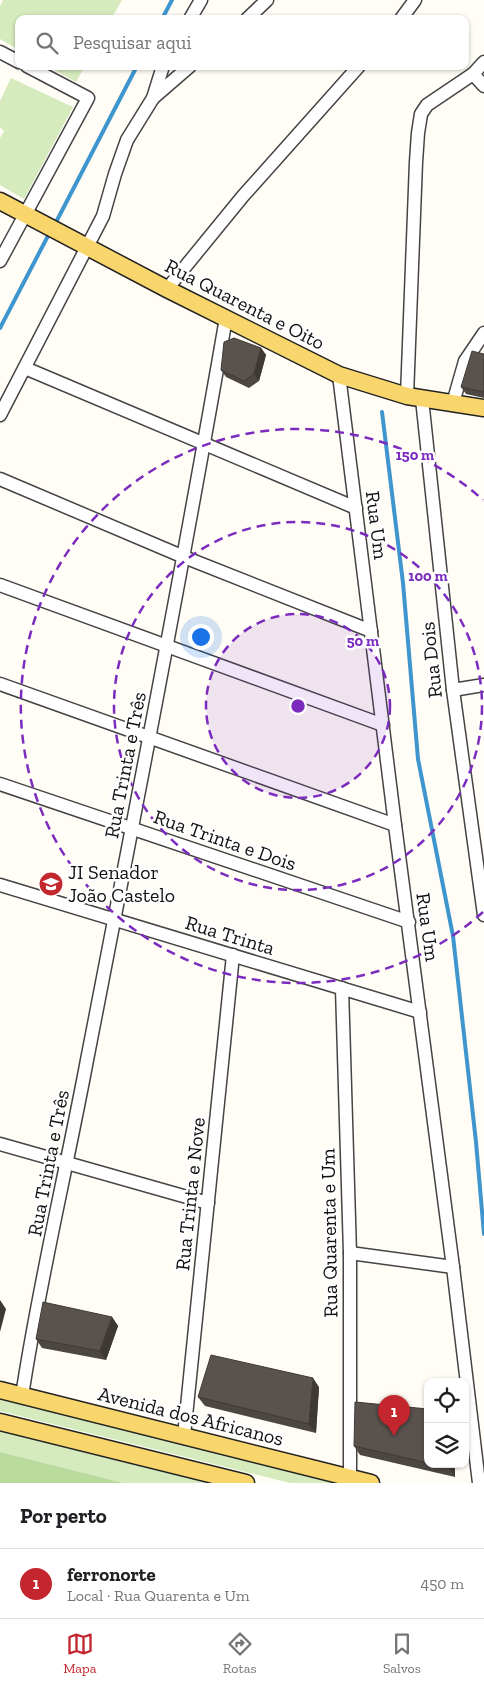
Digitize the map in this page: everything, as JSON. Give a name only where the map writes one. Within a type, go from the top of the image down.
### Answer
[{"type":"main road","name":"Rua Quarenta e Oito","points":[[0,201],[167,289],[339,375],[415,398],[484,408]]},
{"type":"main road","name":"Avenida dos Africanos","points":[[0,1390],[371,1483]]},
{"type":"main road","points":[[0,1422],[246,1483]]},
{"type":"street","points":[[192,15],[201,0]]},
{"type":"street","points":[[251,15],[267,0]]},
{"type":"street","points":[[405,15],[416,0]]},
{"type":"street","points":[[0,52],[15,60]]},
{"type":"street","name":"Rua Dois","points":[[484,62],[473,74],[427,105],[422,114],[418,133],[416,162],[415,398],[484,915]]},
{"type":"street","points":[[0,261],[28,217],[88,98],[35,70]]},
{"type":"street","points":[[0,415],[103,216],[127,140],[153,98],[162,70]]},
{"type":"street","points":[[153,98],[185,70]]},
{"type":"street","points":[[167,289],[243,196],[355,70]]},
{"type":"street","points":[[473,74],[484,86]]},
{"type":"street","name":"Rua Trinta e Três","points":[[22,1396],[30,1343],[67,1164],[184,557],[226,318]]},
{"type":"street","points":[[453,403],[465,361],[484,334]]},
{"type":"street","points":[[25,368],[356,508]]},
{"type":"street","name":"Rua Um","points":[[339,375],[479,1483]]},
{"type":"street","points":[[0,479],[184,557],[371,631]]},
{"type":"street","points":[[0,584],[383,725]]},
{"type":"street","points":[[0,684],[395,824]]},
{"type":"street","points":[[453,690],[484,686]]},
{"type":"street","name":"Rua Trinta e Dois","points":[[0,784],[408,922]]},
{"type":"street","name":"Rua Trinta","points":[[1,889],[114,920],[420,1012]]},
{"type":"street","name":"Rua Trinta e Nove","points":[[184,1436],[233,955]]},
{"type":"street","name":"Rua Quarenta e Um","points":[[342,988],[350,1253],[350,1478]]},
{"type":"street","points":[[0,1144],[208,1203]]},
{"type":"street","points":[[350,1253],[453,1267]]},
{"type":"green space","points":[[3,0],[122,0],[113,15],[15,15],[15,48],[0,39],[0,6]]},
{"type":"green space","points":[[55,70],[83,70],[76,82]]},
{"type":"green space","points":[[11,78],[73,107],[24,199],[0,185],[0,138],[4,131],[0,127],[0,101]]},
{"type":"green space","points":[[0,1399],[336,1483],[290,1483],[0,1411]]},
{"type":"green space","points":[[0,1431],[215,1483],[124,1483],[0,1452]]},
{"type":"green space","points":[[0,1452],[124,1483],[0,1483]]},
{"type":"building","points":[[234,338],[261,348],[254,374],[244,381],[221,370],[224,342]]},
{"type":"building","points":[[472,351],[484,354],[484,392],[461,387]]},
{"type":"building","points":[[43,1302],[112,1317],[100,1351],[36,1339]]},
{"type":"building","points":[[211,1355],[313,1378],[309,1424],[198,1397]]},
{"type":"building","points":[[355,1402],[424,1409],[424,1462],[354,1446]]},
{"type":"waterway","points":[[164,15],[172,0]]},
{"type":"waterway","points":[[54,226],[135,70]]},
{"type":"waterway","points":[[0,328],[50,232]]},
{"type":"waterway","points":[[382,412],[403,583],[418,759],[453,936],[476,1142],[484,1234]]},
{"type":"place","name":"JI Senador João Castelo","points":[[51,884]]},
{"type":"place","name":"ferronorte","points":[[394,1436]]}]
